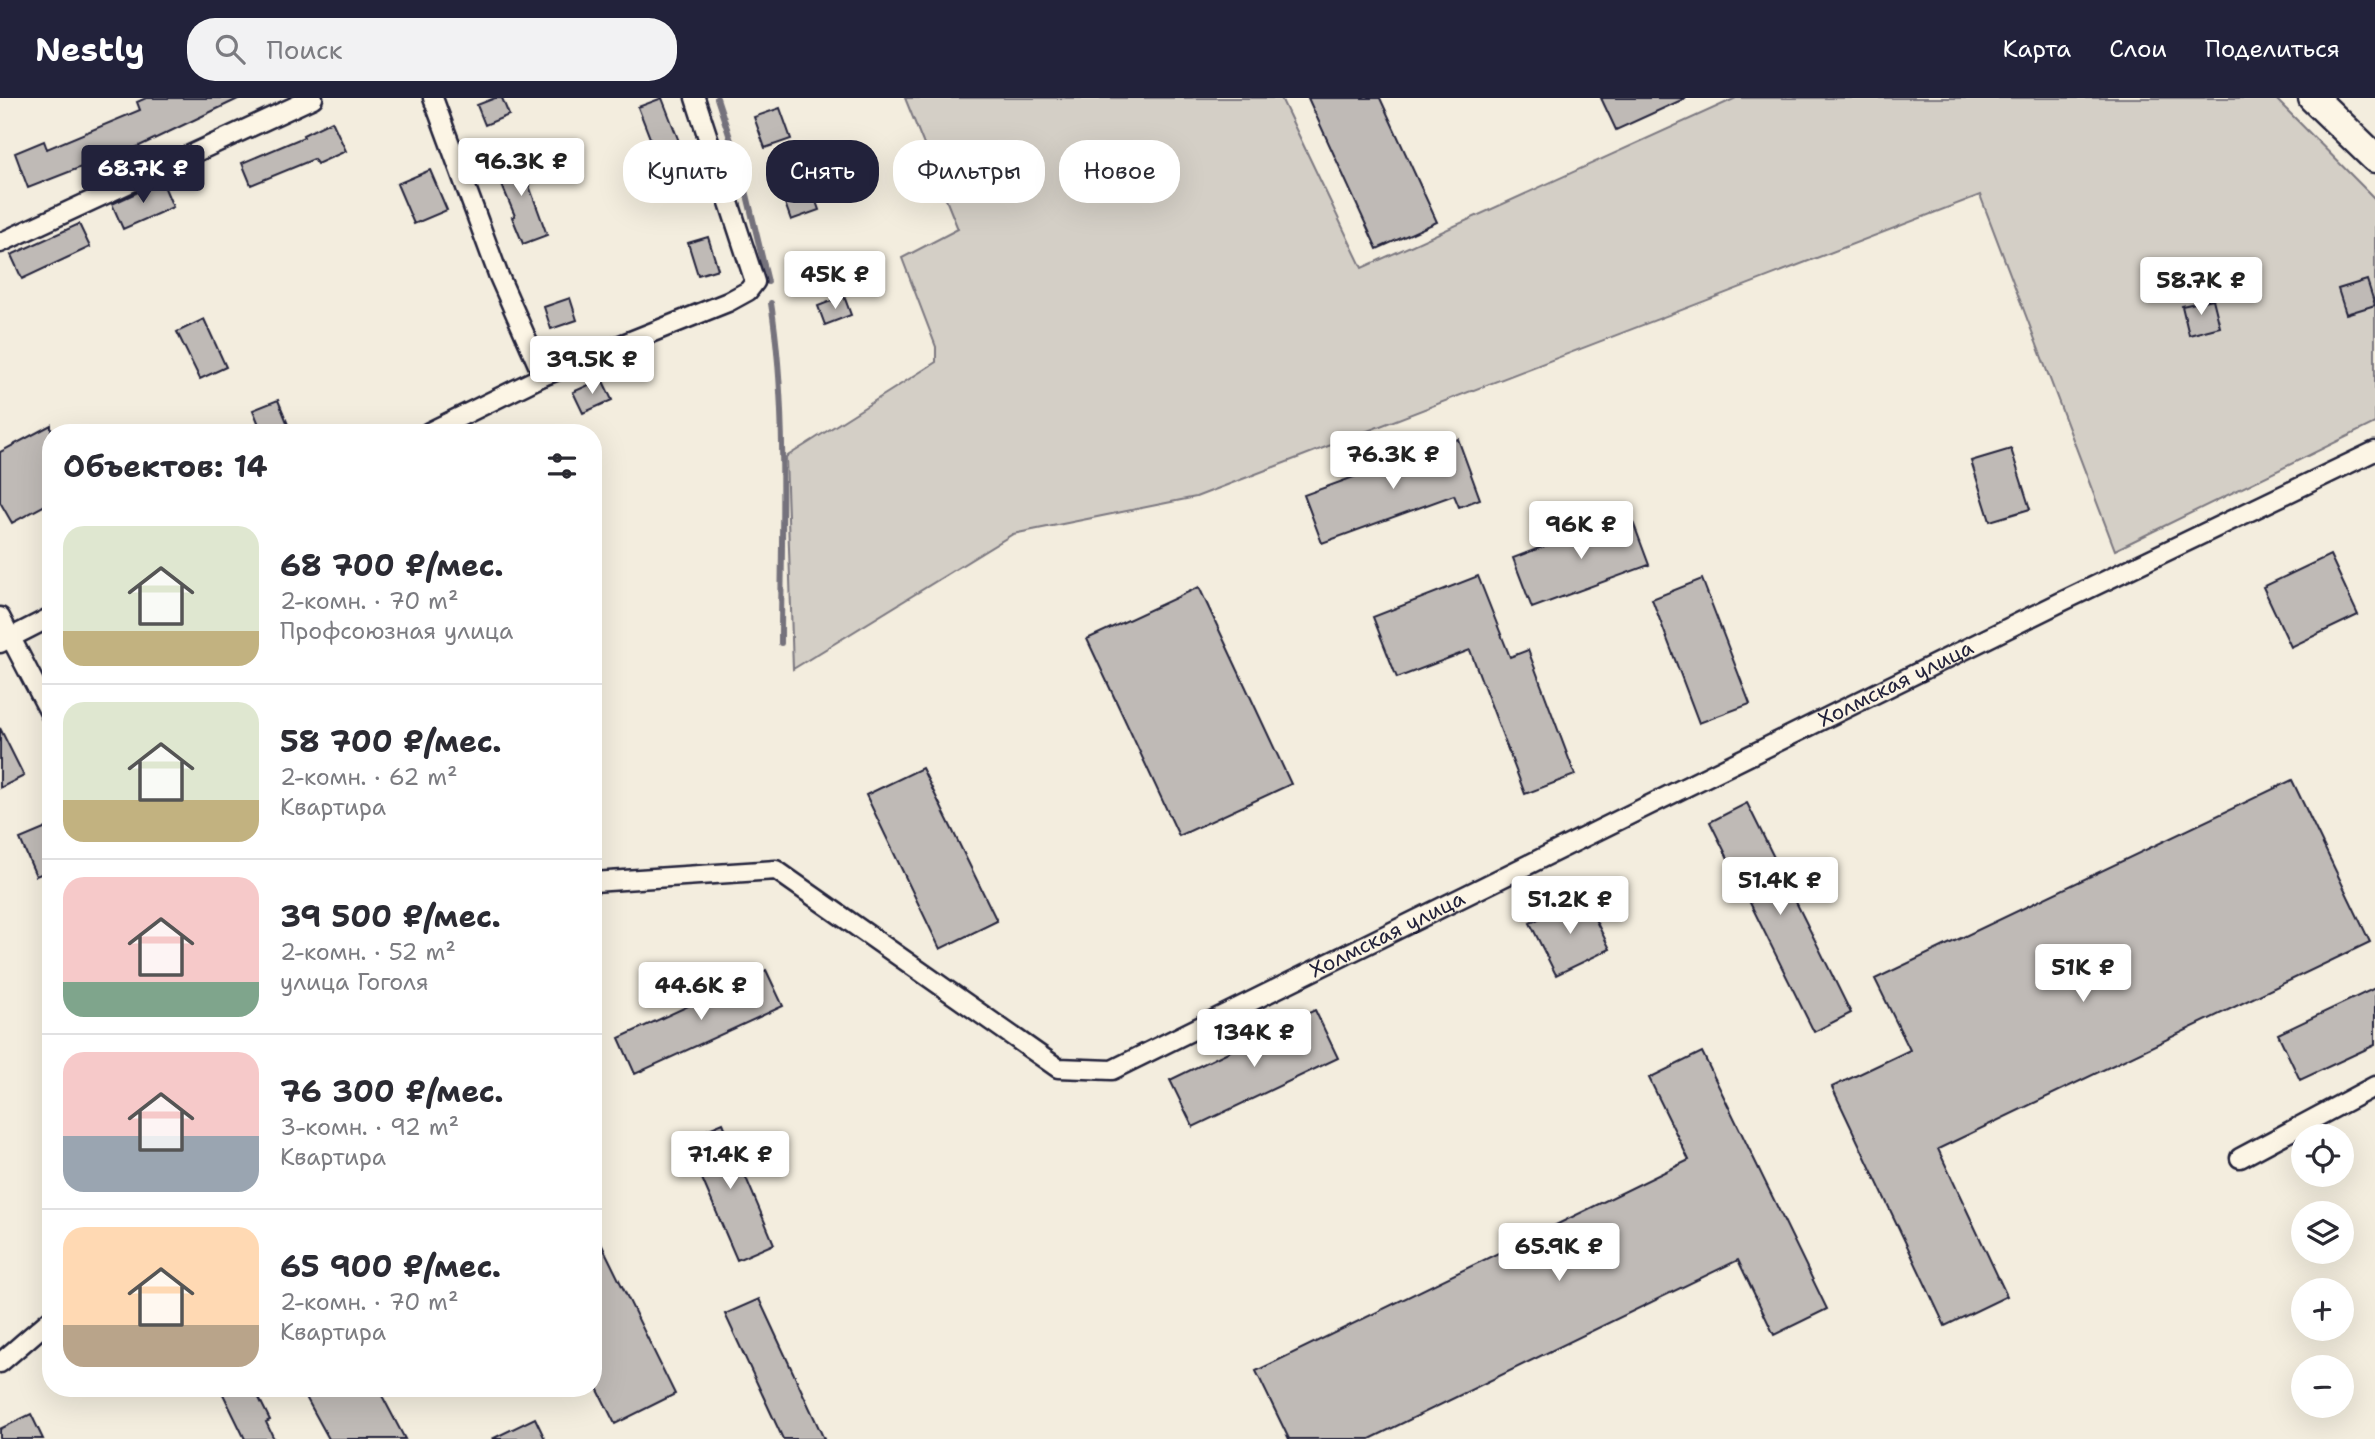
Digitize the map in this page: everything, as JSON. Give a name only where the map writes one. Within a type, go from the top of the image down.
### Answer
[{"type":"main road","points":[[2313,98],[2375,158]]},
{"type":"street","points":[[0,243],[313,98]]},
{"type":"street","points":[[433,98],[498,275],[543,376]]},
{"type":"street","points":[[445,424],[543,376],[728,302],[748,291],[755,282],[695,98]]},
{"type":"street","name":"Холмская улица","points":[[602,881],[776,870],[1058,1068],[1112,1070],[2060,602],[2375,451]]},
{"type":"street","points":[[0,617],[5,640],[42,700]]},
{"type":"street","points":[[5,640],[42,622]]},
{"type":"street","points":[[2240,1158],[2375,1086]]},
{"type":"street","points":[[0,1363],[42,1327]]},
{"type":"shaded area","points":[[905,98],[1281,98],[1362,268],[1736,98],[2275,98],[2375,199],[2375,423],[2115,550],[1980,195],[1196,497],[1013,534],[793,669],[786,457],[936,362],[936,347],[902,258],[958,229],[947,203],[1045,203],[1045,140],[922,140]]},
{"type":"building","points":[[146,98],[240,98],[87,171],[84,166],[28,188],[15,153],[44,141],[47,149],[140,110],[137,102]]},
{"type":"building","points":[[502,98],[509,115],[485,125],[477,105]]},
{"type":"building","points":[[662,98],[678,140],[651,140],[638,107]]},
{"type":"building","points":[[1308,98],[1380,98],[1437,222],[1377,249]]},
{"type":"building","points":[[1601,98],[1686,98],[1616,130]]},
{"type":"building","points":[[780,108],[791,139],[766,140],[765,148],[754,117]]},
{"type":"building","points":[[332,121],[346,151],[317,164],[314,159],[251,185],[242,163],[304,137],[303,135]]},
{"type":"building","points":[[522,154],[532,177],[527,180],[547,235],[523,244],[512,217],[515,216],[494,166]]},
{"type":"building","points":[[430,170],[447,210],[414,224],[397,184]]},
{"type":"building","points":[[162,181],[173,207],[123,229],[112,204]]},
{"type":"building","points":[[785,203],[817,203],[819,210],[791,220]]},
{"type":"building","points":[[79,224],[90,247],[22,279],[11,255]]},
{"type":"building","points":[[708,237],[718,269],[698,275],[688,243]]},
{"type":"building","points":[[2367,280],[2375,305],[2346,314],[2338,289]]},
{"type":"building","points":[[844,296],[851,315],[825,325],[818,306]]},
{"type":"building","points":[[570,298],[577,320],[551,329],[544,307]]},
{"type":"building","points":[[2213,299],[2220,327],[2189,335],[2182,306]]},
{"type":"building","points":[[204,319],[226,367],[200,379],[177,332]]},
{"type":"building","points":[[602,379],[612,400],[583,413],[573,392]]},
{"type":"building","points":[[278,400],[288,424],[259,424],[253,410]]},
{"type":"building","points":[[42,430],[42,507],[12,523],[0,502],[0,452]]},
{"type":"building","points":[[1458,439],[1480,499],[1459,507],[1454,495],[1322,543],[1304,495]]},
{"type":"building","points":[[2011,449],[2030,509],[1990,521],[1971,461]]},
{"type":"building","points":[[1630,514],[1649,565],[1532,608],[1513,558]]},
{"type":"building","points":[[2330,555],[2358,615],[2291,647],[2263,587]]},
{"type":"building","points":[[1478,576],[1510,657],[1528,650],[1575,775],[1525,794],[1470,650],[1397,678],[1373,617]]},
{"type":"building","points":[[1702,579],[1750,704],[1699,723],[1652,599]]},
{"type":"building","points":[[1199,587],[1291,784],[1179,836],[1087,639]]},
{"type":"building","points":[[0,728],[24,776],[0,788]]},
{"type":"building","points":[[922,768],[997,921],[940,949],[866,795]]},
{"type":"building","points":[[2292,780],[2370,942],[1938,1149],[2007,1296],[1945,1326],[1832,1087],[1910,1050],[1875,979]]},
{"type":"building","points":[[1747,803],[1851,1013],[1814,1032],[1710,822]]},
{"type":"building","points":[[42,830],[42,874],[36,876],[20,839]]},
{"type":"building","points":[[1584,897],[1610,949],[1556,975],[1530,923]]},
{"type":"building","points":[[766,970],[783,1006],[635,1074],[619,1038]]},
{"type":"building","points":[[2375,988],[2375,1045],[2300,1080],[2278,1034]]},
{"type":"building","points":[[1315,1010],[1338,1058],[1193,1127],[1170,1080]]},
{"type":"building","points":[[1702,1052],[1827,1309],[1774,1335],[1738,1260],[1370,1439],[1289,1439],[1256,1371],[1689,1160],[1649,1078]]},
{"type":"building","points":[[723,1123],[774,1244],[737,1260],[685,1139]]},
{"type":"building","points":[[602,1245],[675,1394],[615,1424],[602,1397]]},
{"type":"building","points":[[759,1299],[824,1439],[783,1439],[725,1314]]},
{"type":"building","points":[[224,1397],[258,1397],[270,1420],[266,1422],[274,1439],[245,1439]]},
{"type":"building","points":[[306,1397],[383,1397],[405,1439],[329,1439]]},
{"type":"building","points":[[31,1414],[43,1439],[0,1439],[0,1429]]},
{"type":"building","points":[[535,1418],[545,1439],[492,1439]]},
{"type":"waterway","points":[[717,98],[731,140]]},
{"type":"waterway","points":[[749,203],[768,282]]},
{"type":"waterway","points":[[771,303],[782,429],[781,643]]}]
